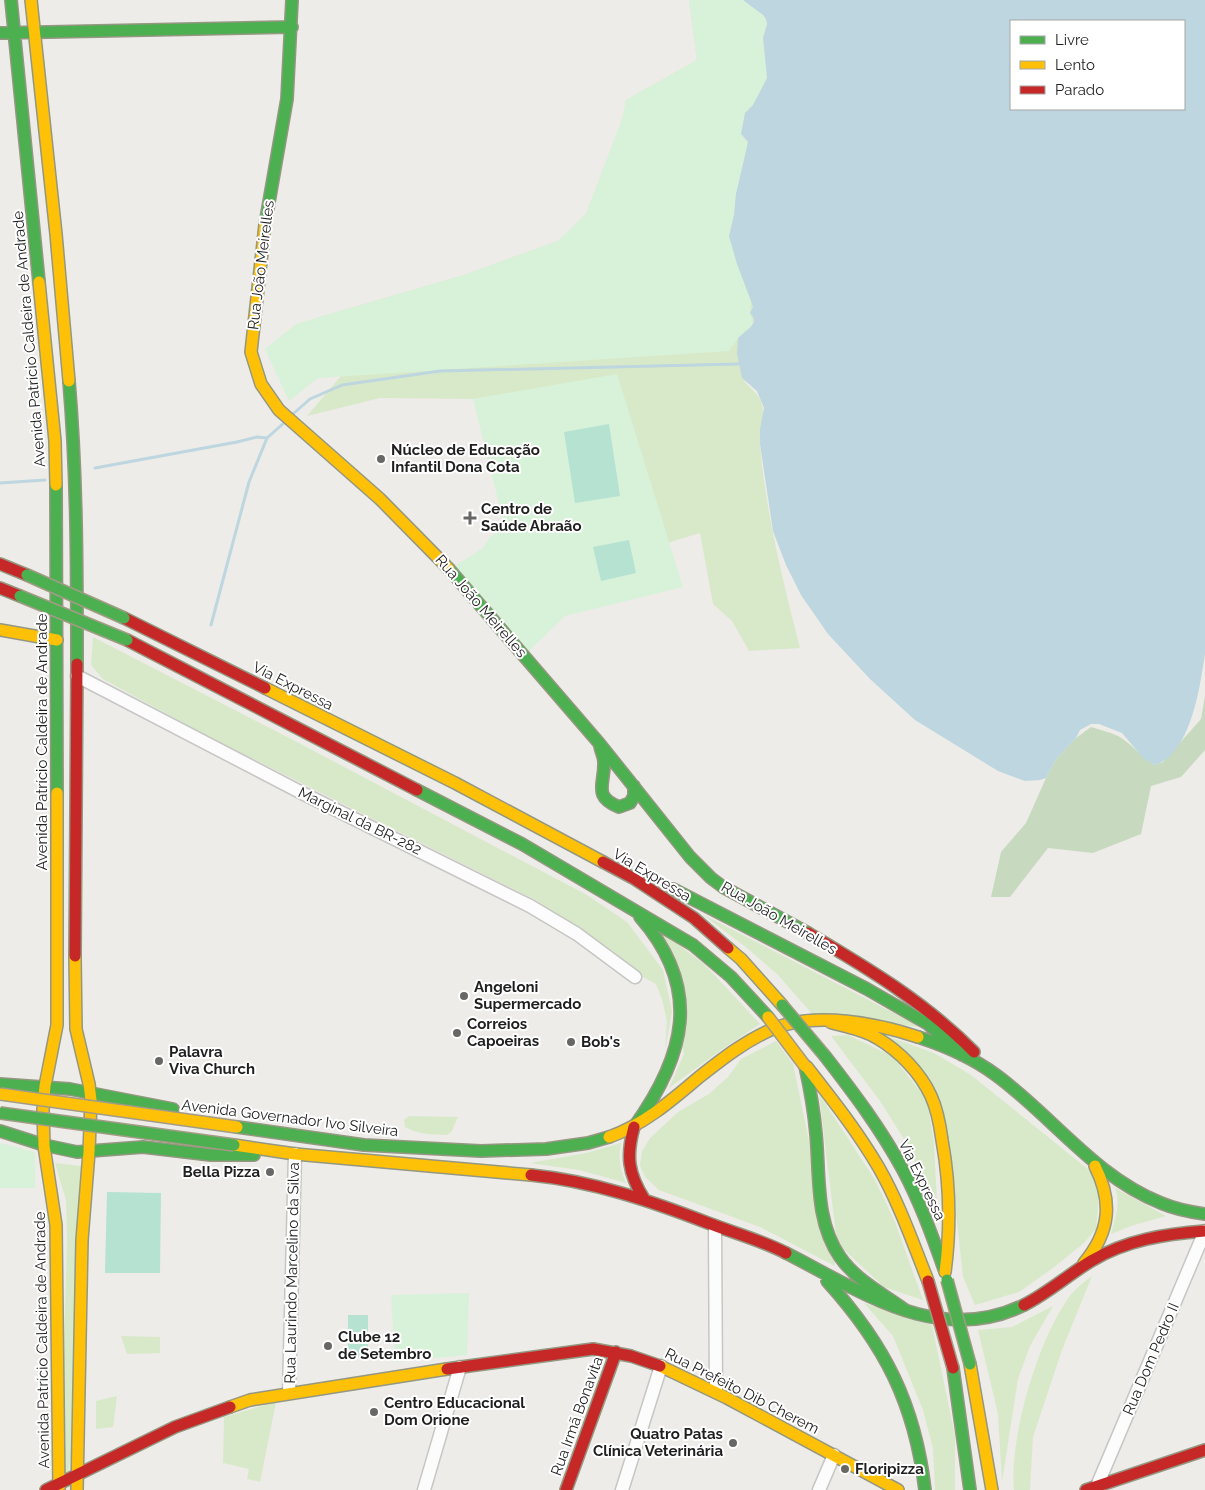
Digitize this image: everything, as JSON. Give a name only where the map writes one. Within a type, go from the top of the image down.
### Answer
[{"type":"main road","name":"Avenida Patrício Caldeira de Andrade","points":[[11,0],[55,441],[57,640],[56,862],[58,930],[55,1040],[45,1086],[43,1110],[46,1164],[54,1198],[56,1225],[59,1487]]},
{"type":"main road","points":[[31,0],[49,166],[74,439],[77,521],[75,1020],[76,1035],[90,1092],[91,1119],[82,1240],[77,1490]]},
{"type":"main road","name":"Rua João Meirelles","points":[[292,0],[290,64],[286,99],[263,233],[256,294],[252,352],[261,384],[279,410],[380,499],[474,597],[599,743],[690,858],[723,887],[809,933],[920,1005],[956,1034],[994,1073]]},
{"type":"main road","points":[[0,32],[292,27]]},
{"type":"main road","points":[[24,130],[34,135],[42,143],[49,166]]},
{"type":"main road","name":"Via Expressa","points":[[0,564],[124,618],[455,783],[633,878],[694,918],[741,959],[825,1056],[863,1105],[896,1158],[924,1214],[946,1276],[970,1364],[992,1489]]},
{"type":"main road","points":[[0,588],[127,640],[522,844],[693,945],[731,977],[768,1017],[845,1114],[878,1167],[906,1222],[928,1281],[953,1368],[970,1490]]},
{"type":"main road","points":[[0,630],[57,640]]},
{"type":"main road","points":[[57,666],[77,676]]},
{"type":"main road","points":[[599,743],[600,751],[604,758],[600,785],[609,803],[619,807],[630,803],[634,796],[634,786]]},
{"type":"main road","points":[[559,839],[618,862],[663,883],[868,989],[928,1024],[962,1055]]},
{"type":"main road","points":[[630,907],[647,925],[662,949],[675,976],[681,1001],[680,1030],[668,1071],[653,1100],[634,1127],[629,1145],[629,1164],[634,1183],[644,1199]]},
{"type":"main road","points":[[830,1022],[874,1036],[895,1050],[915,1071],[933,1101],[942,1141],[949,1187],[950,1225],[946,1276]]},
{"type":"main road","name":"Avenida Governador Ivo Silveira","points":[[0,1094],[363,1145],[497,1151],[556,1148],[584,1144],[610,1137],[634,1127],[664,1107],[737,1048],[758,1035],[794,1023],[830,1022],[886,1027],[907,1033],[962,1055],[994,1073],[1060,1130],[1091,1160],[1120,1183],[1165,1207],[1205,1214]]},
{"type":"main road","points":[[806,1066],[816,1134],[821,1204],[827,1231],[839,1256],[851,1270],[905,1310]]},
{"type":"main road","points":[[0,1084],[45,1086],[90,1092],[234,1120],[294,1135]]},
{"type":"main road","points":[[0,1113],[289,1153],[551,1177],[592,1185],[644,1199],[780,1250],[874,1299],[929,1317],[953,1320],[976,1319],[1004,1313],[1027,1303],[1099,1257],[1132,1242],[1177,1232],[1205,1231]]},
{"type":"main road","points":[[0,1131],[44,1146],[69,1151],[89,1152],[134,1146],[227,1158],[289,1153]]},
{"type":"main road","points":[[1075,1271],[1096,1248],[1103,1234],[1107,1219],[1105,1188],[1091,1160]]},
{"type":"main road","points":[[1150,1200],[1184,1204],[1192,1202]]},
{"type":"main road","points":[[816,1270],[849,1305],[882,1352],[906,1403],[916,1432],[925,1486]]},
{"type":"main road","name":"Rua Prefeito Dib Cherem","points":[[46,1490],[59,1487],[78,1475],[175,1427],[250,1400],[460,1367],[593,1349],[616,1352],[661,1366],[716,1392],[898,1490]]},
{"type":"main road","name":"Rua Irmã Bonavita","points":[[566,1490],[616,1352]]},
{"type":"main road","points":[[79,1443],[92,1454],[108,1460]]},
{"type":"main road","points":[[1091,1488],[1205,1450]]},
{"type":"main road","points":[[963,1490],[966,1457]]},
{"type":"street","name":"Marginal da BR-282","points":[[77,676],[295,789],[530,906],[577,934],[635,977]]},
{"type":"street","name":"Rua Laurindo Marcelino da Silva","points":[[289,1153],[289,1393]]},
{"type":"street","points":[[714,1226],[716,1392]]},
{"type":"street","name":"Rua Dom Pedro II","points":[[1091,1488],[1205,1231]]},
{"type":"street","points":[[622,1490],[661,1366]]},
{"type":"street","points":[[424,1490],[460,1367]]},
{"type":"street","points":[[819,1490],[834,1456]]},
{"type":"green space","points":[[689,0],[750,6],[766,19],[763,38],[767,81],[751,108],[742,136],[748,142],[734,215],[753,307],[753,322],[747,331],[738,338],[739,357],[744,381],[757,395],[762,404],[763,415],[760,445],[766,496],[781,573],[800,648],[749,651],[732,621],[713,604],[700,533],[667,543],[614,377],[473,399],[380,398],[307,416],[340,377],[351,355],[316,318],[464,275],[558,241],[586,214],[623,117],[626,100],[697,60]]},
{"type":"green space","points":[[689,0],[746,0],[765,18],[767,24],[764,37],[767,81],[753,105],[745,113],[742,136],[747,141],[748,147],[736,194],[729,236],[751,301],[750,313],[753,324],[738,338],[729,351],[318,378],[289,401],[265,349],[296,324],[464,275],[558,241],[586,214],[623,117],[626,100],[697,60]]},
{"type":"green space","points":[[617,374],[683,587],[565,616],[529,651],[455,566],[483,548],[490,537],[505,528],[473,399]]},
{"type":"green space","points":[[609,424],[620,496],[575,503],[564,432]]},
{"type":"green space","points":[[629,540],[636,573],[601,581],[593,547]]},
{"type":"green space","points":[[93,637],[587,895],[627,922],[663,970],[672,1011],[665,1052],[667,1021],[656,984],[643,977],[614,952],[537,901],[211,738],[103,679],[91,665]]},
{"type":"green space","points":[[1205,696],[1205,750],[1181,777],[1151,786],[1141,834],[1093,853],[1048,848],[1010,897],[991,897],[1001,852],[1026,823],[1056,759],[1076,738],[1091,727],[1112,733],[1123,739],[1155,765],[1163,762],[1201,719]]},
{"type":"green space","points":[[702,914],[921,1027],[814,1016],[778,975],[747,948]]},
{"type":"green space","points":[[661,931],[705,965],[760,1024],[669,1088],[684,1054]]},
{"type":"green space","points":[[848,1035],[892,1056],[927,1100],[934,1142],[938,1223],[909,1147],[880,1101],[831,1036]]},
{"type":"green space","points":[[887,1036],[934,1053],[971,1075],[1089,1170],[1100,1185],[1096,1229],[1084,1243],[1019,1292],[975,1305],[963,1277],[948,1138]]},
{"type":"green space","points":[[776,1041],[793,1064],[835,1266],[760,1227],[659,1190],[645,1177],[640,1166],[642,1151],[650,1138],[678,1112],[709,1094],[728,1077],[741,1059]]},
{"type":"green space","points":[[819,1094],[875,1180],[895,1222],[923,1300],[884,1287],[837,1243]]},
{"type":"green space","points":[[409,1116],[458,1117],[452,1131],[447,1135],[420,1133],[410,1130],[405,1127],[404,1120]]},
{"type":"green space","points":[[0,1143],[35,1152],[35,1188],[0,1188]]},
{"type":"green space","points":[[621,1143],[620,1163],[626,1183],[579,1170],[530,1163],[586,1153]]},
{"type":"green space","points":[[55,1163],[81,1166],[73,1446],[65,1490],[66,1200]]},
{"type":"green space","points":[[1115,1188],[1166,1216],[1111,1234],[1117,1205]]},
{"type":"green space","points":[[107,1192],[161,1193],[160,1273],[105,1273]]},
{"type":"green space","points":[[1092,1276],[1062,1350],[1033,1437],[1030,1490],[1014,1490],[1016,1444],[1028,1390],[1037,1363],[1058,1315],[1069,1297]]},
{"type":"green space","points":[[469,1293],[467,1355],[395,1362],[391,1295]]},
{"type":"green space","points":[[864,1303],[932,1325],[955,1436],[955,1490],[935,1490],[933,1449],[923,1410],[893,1336]]},
{"type":"green space","points":[[1053,1306],[1030,1346],[1018,1379],[1002,1482],[998,1414],[978,1330],[1012,1327]]},
{"type":"green space","points":[[348,1315],[368,1315],[368,1358],[348,1358]]},
{"type":"green space","points":[[121,1336],[160,1337],[160,1353],[127,1354]]},
{"type":"green space","points":[[117,1396],[113,1427],[96,1429],[96,1401]]},
{"type":"green space","points":[[276,1402],[260,1482],[247,1479],[249,1469],[223,1463],[224,1417]]},
{"type":"water","points":[[743,0],[1205,0],[1205,654],[1192,717],[1185,733],[1177,748],[1167,758],[1155,765],[1144,759],[1122,733],[1099,724],[1091,724],[1080,730],[1076,738],[1056,759],[1046,778],[1025,781],[998,771],[915,720],[870,679],[828,634],[801,595],[786,565],[773,531],[760,444],[760,429],[764,408],[757,391],[742,378],[737,354],[738,338],[751,327],[754,321],[750,313],[753,307],[729,236],[748,142],[741,134],[745,113],[753,105],[767,78],[763,38],[767,24],[766,19]]},
{"type":"waterway","points":[[293,414],[310,399],[342,385],[440,371],[738,364]]},
{"type":"waterway","points":[[95,468],[257,437],[267,438],[285,422]]},
{"type":"waterway","points":[[211,625],[249,482],[267,438]]},
{"type":"waterway","points":[[0,483],[45,480]]},
{"type":"traffic: fast","points":[[11,0],[39,282]]},
{"type":"traffic: fast","points":[[265,225],[287,99],[292,0]]},
{"type":"traffic: fast","points":[[0,33],[292,27]]},
{"type":"traffic: fast","points":[[69,381],[77,558],[77,664]]},
{"type":"traffic: fast","points":[[56,485],[57,793]]},
{"type":"traffic: fast","points":[[449,569],[599,743],[690,857],[723,887],[808,933]]},
{"type":"traffic: fast","points":[[27,575],[124,618]]},
{"type":"traffic: fast","points":[[20,596],[127,640]]},
{"type":"traffic: fast","points":[[600,746],[604,758],[602,789],[605,798],[619,807],[630,803],[634,796],[634,786]]},
{"type":"traffic: fast","points":[[417,790],[522,844],[693,945],[731,977],[768,1017]]},
{"type":"traffic: fast","points":[[673,889],[867,989],[928,1024],[962,1055]]},
{"type":"traffic: fast","points":[[634,1127],[651,1101],[665,1074],[675,1048],[680,1022],[679,996],[673,970],[660,944],[640,917]]},
{"type":"traffic: fast","points":[[782,1005],[825,1056]]},
{"type":"traffic: fast","points":[[918,1037],[959,1053],[996,1075],[1095,1162],[1137,1192],[1172,1207],[1205,1214]]},
{"type":"traffic: fast","points":[[825,1056],[876,1125],[903,1170],[920,1206],[944,1269]]},
{"type":"traffic: fast","points":[[805,1066],[816,1134],[822,1213],[832,1243],[840,1257],[854,1273],[905,1310]]},
{"type":"traffic: fast","points":[[0,1084],[70,1089],[173,1109]]},
{"type":"traffic: fast","points":[[0,1113],[234,1145]]},
{"type":"traffic: fast","points":[[237,1127],[364,1145],[481,1151],[546,1149],[588,1143],[609,1137]]},
{"type":"traffic: fast","points":[[0,1131],[44,1145],[77,1152],[143,1147],[211,1155],[254,1155]]},
{"type":"traffic: fast","points":[[786,1253],[872,1297],[901,1309],[931,1317],[961,1320],[992,1316],[1024,1305]]},
{"type":"traffic: fast","points":[[947,1280],[970,1364]]},
{"type":"traffic: fast","points":[[827,1281],[865,1329],[894,1377],[914,1430],[925,1490]]},
{"type":"traffic: fast","points":[[953,1368],[970,1490]]},
{"type":"traffic: slow","points":[[31,0],[56,234],[69,381]]},
{"type":"traffic: slow","points":[[265,225],[251,352],[261,384],[279,410],[380,499],[449,569]]},
{"type":"traffic: slow","points":[[39,282],[55,441],[56,485]]},
{"type":"traffic: slow","points":[[0,630],[57,640]]},
{"type":"traffic: slow","points":[[265,688],[455,783],[603,862]]},
{"type":"traffic: slow","points":[[44,1146],[43,1110],[45,1086],[57,1025],[57,793]]},
{"type":"traffic: slow","points":[[728,948],[741,959],[782,1005]]},
{"type":"traffic: slow","points":[[75,956],[76,1029],[91,1100],[89,1152]]},
{"type":"traffic: slow","points":[[768,1017],[805,1066]]},
{"type":"traffic: slow","points":[[609,1137],[645,1119],[735,1050],[775,1028],[791,1023],[809,1021],[846,1021],[884,1027],[918,1037]]},
{"type":"traffic: slow","points":[[830,1022],[866,1032],[885,1043],[915,1071],[931,1096],[937,1112],[945,1156],[948,1189],[949,1222],[945,1272]]},
{"type":"traffic: slow","points":[[807,1067],[854,1129],[879,1168],[899,1209],[928,1281]]},
{"type":"traffic: slow","points":[[0,1094],[237,1127]]},
{"type":"traffic: slow","points":[[234,1145],[295,1154],[531,1175]]},
{"type":"traffic: slow","points":[[44,1146],[56,1225],[59,1490]]},
{"type":"traffic: slow","points":[[77,1490],[82,1240],[89,1152]]},
{"type":"traffic: slow","points":[[1084,1263],[1099,1240],[1106,1216],[1105,1192],[1095,1166]]},
{"type":"traffic: slow","points":[[970,1364],[992,1490]]},
{"type":"traffic: slow","points":[[660,1366],[727,1398],[898,1490]]},
{"type":"traffic: slow","points":[[230,1407],[250,1400],[447,1369]]},
{"type":"traffic: jam","points":[[0,564],[27,575]]},
{"type":"traffic: jam","points":[[0,588],[20,596]]},
{"type":"traffic: jam","points":[[124,618],[265,688]]},
{"type":"traffic: jam","points":[[127,640],[417,790]]},
{"type":"traffic: jam","points":[[75,956],[77,664]]},
{"type":"traffic: jam","points":[[603,862],[633,878],[694,918],[728,948]]},
{"type":"traffic: jam","points":[[808,933],[852,959],[916,1002],[974,1052]]},
{"type":"traffic: jam","points":[[634,1127],[631,1137],[630,1164],[635,1181],[644,1199]]},
{"type":"traffic: jam","points":[[531,1175],[576,1182],[621,1193],[757,1240],[786,1253]]},
{"type":"traffic: jam","points":[[1024,1305],[1091,1261],[1118,1248],[1161,1236],[1205,1231]]},
{"type":"traffic: jam","points":[[928,1281],[953,1368]]},
{"type":"traffic: jam","points":[[447,1369],[593,1349],[631,1356],[660,1366]]},
{"type":"traffic: jam","points":[[566,1490],[616,1352]]},
{"type":"traffic: jam","points":[[46,1490],[175,1427],[230,1407]]},
{"type":"traffic: jam","points":[[1086,1490],[1205,1450]]},
{"type":"place","name":"Núcleo de Educação Infantil Dona Cota","points":[[381,459]]},
{"type":"place","name":"Centro de Saúde Abraão","points":[[470,518]]},
{"type":"place","name":"Angeloni Supermercado","points":[[464,996]]},
{"type":"place","name":"Correios Capoeiras","points":[[457,1033]]},
{"type":"place","name":"Bob's","points":[[571,1042]]},
{"type":"place","name":"Palavra Viva Church","points":[[159,1061]]},
{"type":"place","name":"Bella Pizza","points":[[270,1172]]},
{"type":"place","name":"Clube 12 de Setembro","points":[[328,1346]]},
{"type":"place","name":"Centro Educacional Dom Orione","points":[[374,1412]]},
{"type":"place","name":"Quatro Patas Clínica Veterinária","points":[[733,1443]]},
{"type":"place","name":"Floripizza","points":[[845,1469]]}]
